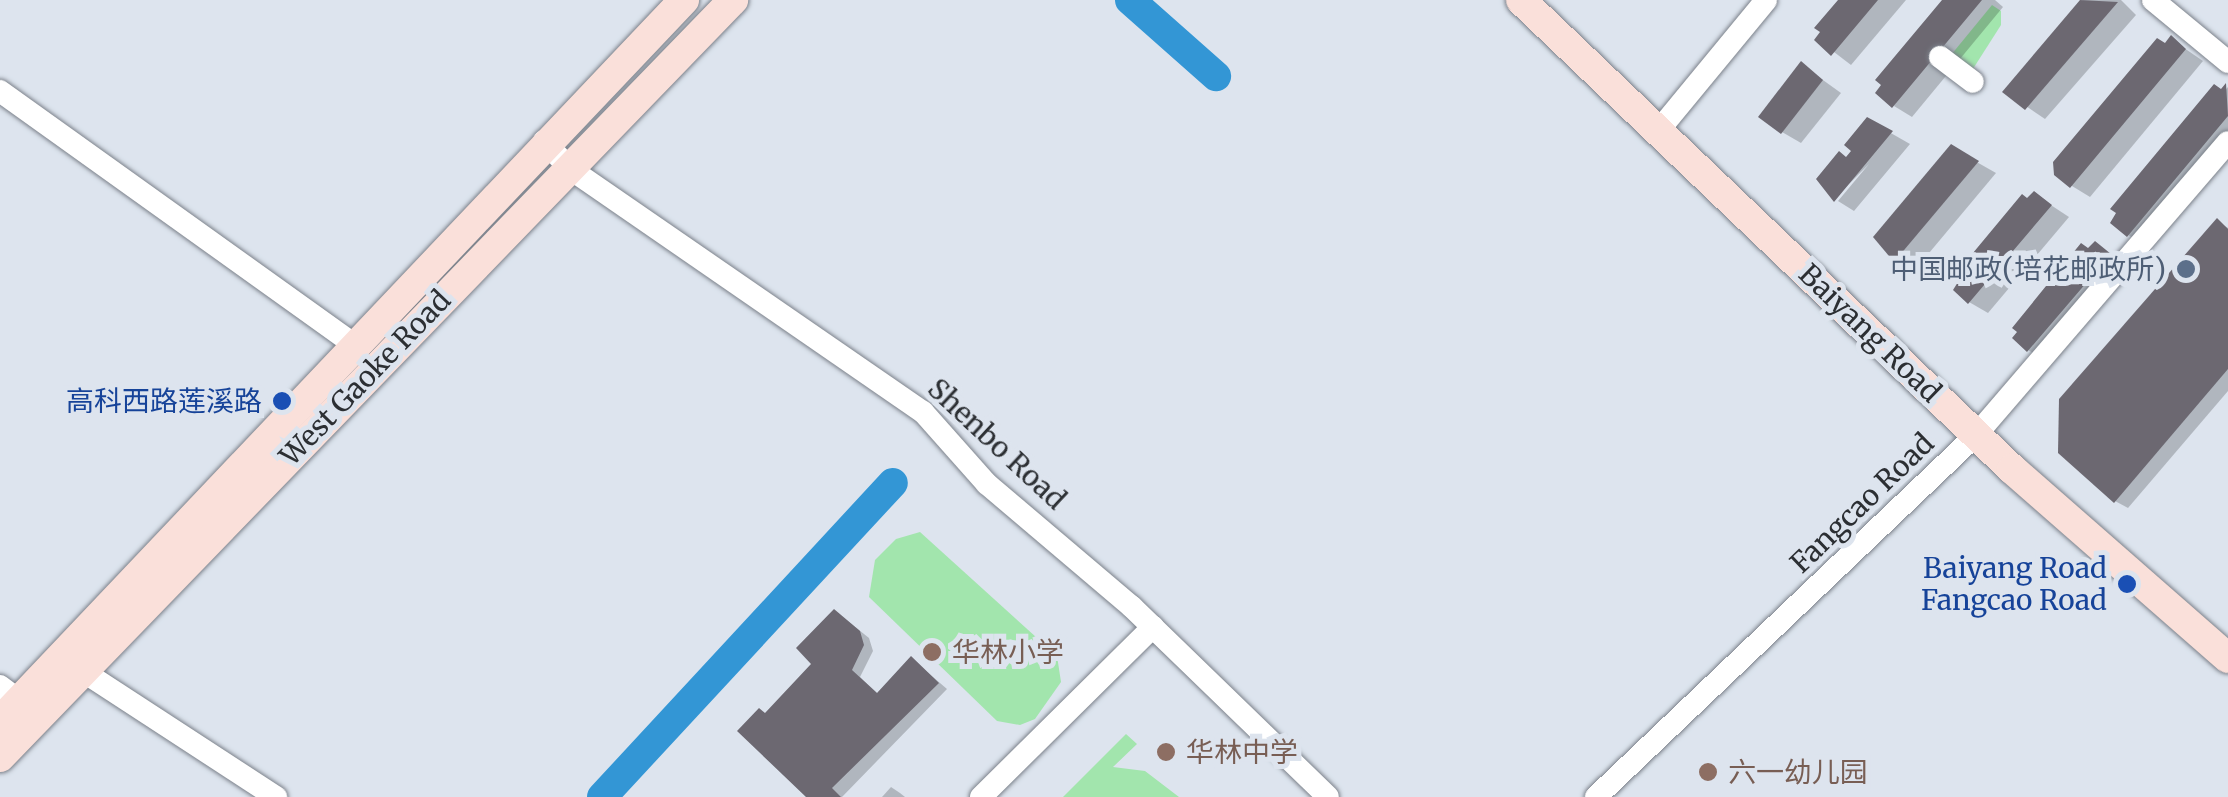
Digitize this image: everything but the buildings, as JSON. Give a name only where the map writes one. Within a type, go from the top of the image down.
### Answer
[{"type":"main road","name":"West Gaoke Road","points":[[7,703],[357,347],[544,141],[684,0]]},
{"type":"main road","name":"West Gaoke Road","points":[[0,758],[733,0]]},
{"type":"main road","name":"Baiyang Road","points":[[1521,0],[1665,123]]},
{"type":"main road","name":"Baiyang Road","points":[[1550,0],[1665,123],[2228,658]]},
{"type":"main road","name":"Baiyang Road","points":[[1983,428],[2228,640]]},
{"type":"street","points":[[1665,123],[1766,0]]},
{"type":"street","points":[[2153,0],[2228,62]]},
{"type":"street","points":[[1940,57],[1973,82]]},
{"type":"street","points":[[0,91],[357,347]]},
{"type":"street","name":"Shenbo Road","points":[[544,141],[568,168],[924,412],[987,484],[1153,627],[1328,797]]},
{"type":"street","name":"Fangcao Road","points":[[1596,797],[1983,428],[2228,142]]},
{"type":"street","points":[[981,797],[1153,627]]},
{"type":"street","points":[[81,670],[276,797]]},
{"type":"green space","points":[[1992,5],[2001,11],[2001,25],[1971,72],[1951,55]]},
{"type":"green space","points":[[920,532],[1057,656],[1061,682],[1035,719],[1020,725],[997,721],[869,597],[875,560],[896,539]]},
{"type":"green space","points":[[1126,734],[1137,744],[1113,767],[1145,771],[1179,797],[1063,797]]},
{"type":"waterway","points":[[1130,0],[1216,76]]},
{"type":"waterway","points":[[602,797],[893,483]]},
{"type":"place","name":"中国邮政(培花邮政所)","points":[[2186,269]]},
{"type":"place","name":"高科西路莲溪路","points":[[282,401]]},
{"type":"place","name":"Baiyang Road Fangcao Road","points":[[2127,584]]},
{"type":"place","name":"华林小学","points":[[932,652]]},
{"type":"place","name":"华林中学","points":[[1166,752]]},
{"type":"place","name":"六一幼儿园","points":[[1708,772]]}]
